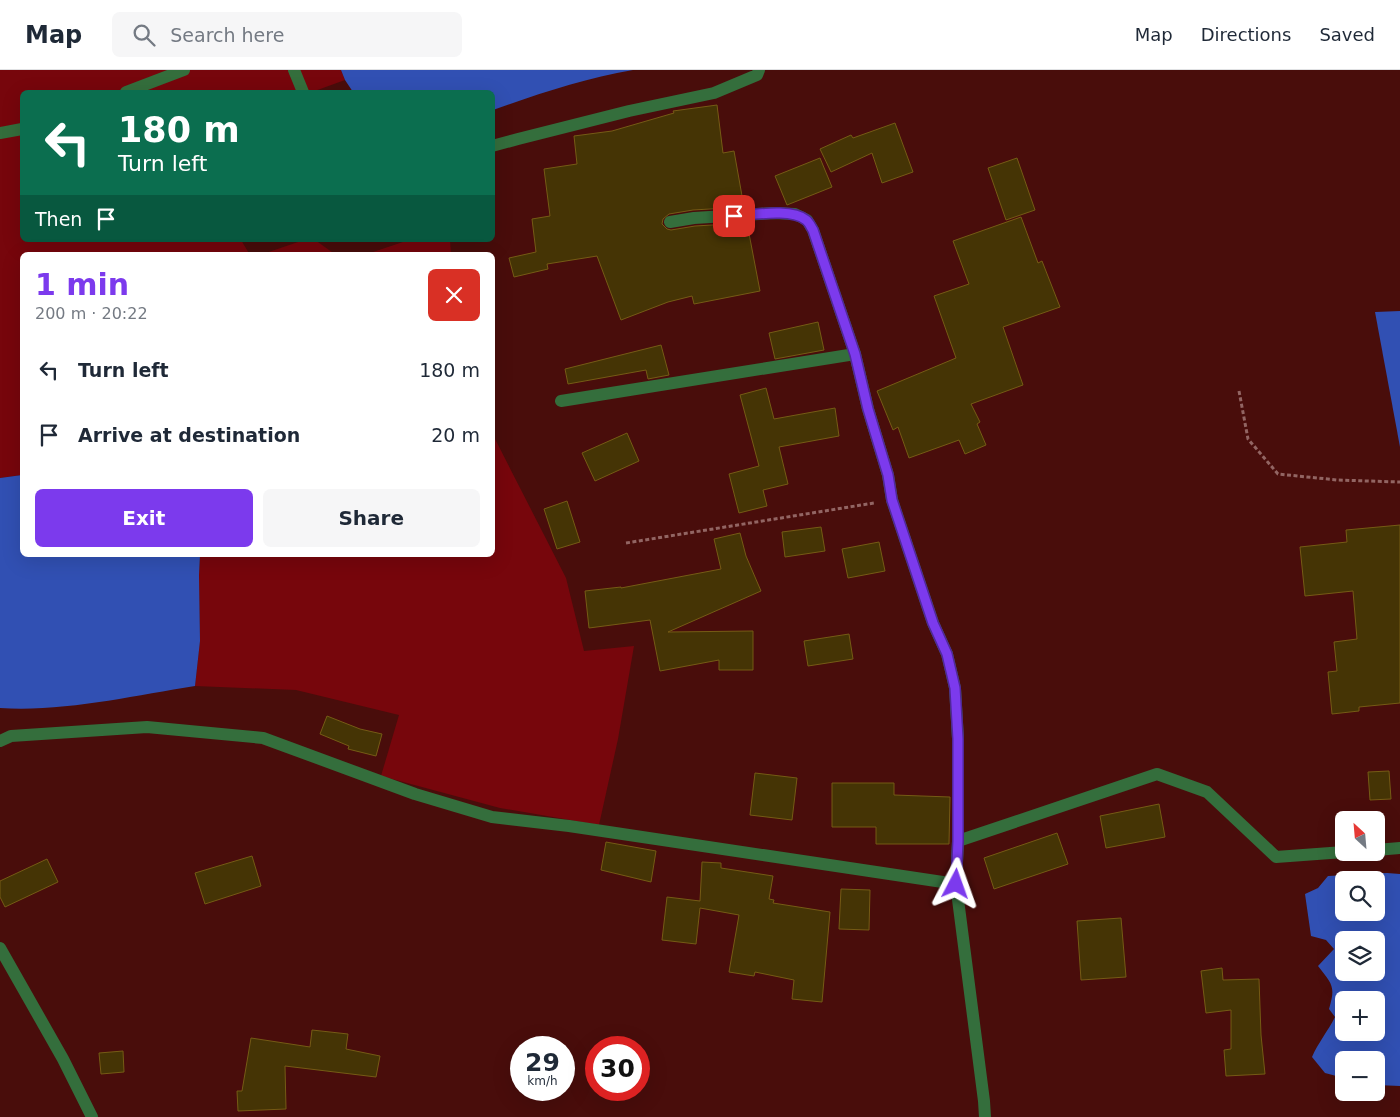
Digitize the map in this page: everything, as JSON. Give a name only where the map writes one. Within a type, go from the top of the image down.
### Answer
[{"type":"street","points":[[131,90],[184,70]]},
{"type":"street","points":[[294,70],[302,90]]},
{"type":"street","points":[[495,145],[629,111],[714,93],[757,75],[759,70]]},
{"type":"street","points":[[0,133],[20,129]]},
{"type":"street","points":[[670,222],[694,218],[795,214],[807,220],[813,230],[855,354],[868,409],[888,475],[892,500],[933,623],[947,654],[955,688],[958,739],[956,884],[985,1117]]},
{"type":"street","points":[[561,401],[855,354]]},
{"type":"street","points":[[0,741],[11,736],[147,727],[262,738],[415,794],[492,817],[569,826],[956,884]]},
{"type":"street","points":[[958,841],[1157,774],[1207,792],[1276,858],[1335,853]]},
{"type":"street","points":[[1385,849],[1400,848]]},
{"type":"street","points":[[0,948],[63,1059],[92,1117]]},
{"type":"path","points":[[1239,391],[1248,438],[1278,474],[1338,480],[1400,482]]},
{"type":"path","points":[[626,543],[892,500]]},
{"type":"shaded area","points":[[0,70],[341,70],[345,80],[318,90],[20,90],[20,242],[242,242],[248,252],[20,252],[20,475],[0,478]]},
{"type":"shaded area","points":[[298,242],[318,242],[332,252],[269,252]]},
{"type":"shaded area","points":[[403,242],[450,242],[451,252],[373,252]]},
{"type":"shaded area","points":[[495,439],[566,578],[584,651],[634,646],[618,739],[599,825],[500,808],[381,776],[399,715],[296,690],[195,686],[200,641],[200,557],[495,557]]},
{"type":"water","points":[[341,70],[633,70],[579,82],[495,109],[495,90],[352,90]]},
{"type":"water","points":[[1400,311],[1400,447],[1375,312]]},
{"type":"water","points":[[20,475],[20,557],[200,557],[200,641],[195,686],[49,708],[0,708],[0,478]]},
{"type":"water","points":[[1385,873],[1400,874],[1400,1086],[1385,1085],[1385,1051],[1335,1051],[1335,1076],[1325,1073],[1312,1057],[1335,1017],[1329,1009],[1332,995],[1331,986],[1327,977],[1318,966],[1334,949],[1326,940],[1311,936],[1305,894],[1318,888],[1328,876],[1335,876],[1335,921],[1385,921]]},
{"type":"building","points":[[717,105],[723,153],[734,151],[744,207],[693,210],[669,214],[663,219],[662,224],[671,230],[695,226],[747,223],[760,291],[694,304],[692,296],[668,302],[621,320],[597,256],[547,264],[548,269],[514,277],[509,258],[536,252],[532,219],[550,216],[544,169],[577,164],[574,136],[612,131],[674,113],[673,111]]},
{"type":"building","points":[[895,123],[913,172],[882,183],[872,153],[831,172],[820,149],[851,135],[853,138]]},
{"type":"building","points":[[820,158],[832,187],[787,205],[775,176]]},
{"type":"building","points":[[1017,158],[1035,210],[1006,220],[988,168]]},
{"type":"building","points":[[1021,217],[1038,263],[1042,261],[1060,307],[1003,327],[1023,385],[971,404],[980,422],[977,424],[986,445],[965,454],[959,440],[909,458],[898,427],[893,430],[877,391],[956,358],[934,296],[969,284],[953,241]]},
{"type":"building","points":[[818,322],[824,350],[775,359],[769,333]]},
{"type":"building","points":[[661,345],[669,375],[648,379],[646,370],[568,384],[565,369]]},
{"type":"building","points":[[766,388],[774,419],[835,408],[839,436],[779,447],[788,484],[763,490],[767,506],[739,513],[729,474],[759,466],[740,395]]},
{"type":"building","points":[[627,433],[639,461],[595,481],[582,453]]},
{"type":"building","points":[[567,501],[580,542],[557,549],[544,509]]},
{"type":"building","points":[[1400,525],[1400,703],[1359,707],[1359,711],[1332,714],[1328,672],[1337,671],[1334,642],[1357,639],[1353,591],[1305,596],[1300,547],[1347,542],[1346,530]]},
{"type":"building","points":[[821,527],[825,551],[785,557],[782,532]]},
{"type":"building","points":[[740,533],[746,556],[761,591],[668,632],[753,631],[753,670],[719,670],[719,660],[660,671],[650,620],[589,628],[585,591],[621,588],[721,569],[714,539]]},
{"type":"building","points":[[879,542],[885,571],[848,578],[842,549]]},
{"type":"building","points":[[849,634],[853,659],[808,666],[804,641]]},
{"type":"building","points":[[327,716],[360,729],[382,734],[376,756],[348,749],[349,746],[320,734]]},
{"type":"building","points":[[1389,771],[1391,799],[1370,800],[1368,772]]},
{"type":"building","points":[[755,773],[797,778],[792,820],[750,815]]},
{"type":"building","points":[[832,783],[894,783],[894,795],[950,797],[949,844],[876,844],[876,827],[832,827]]},
{"type":"building","points":[[1159,804],[1165,837],[1106,848],[1100,816]]},
{"type":"building","points":[[1057,833],[1068,864],[994,889],[984,858]]},
{"type":"building","points":[[606,842],[656,851],[651,882],[601,870]]},
{"type":"building","points":[[252,856],[261,886],[205,904],[195,873]]},
{"type":"building","points":[[47,859],[58,882],[5,907],[0,897],[0,881]]},
{"type":"building","points":[[702,862],[721,863],[721,868],[773,876],[769,899],[774,900],[773,903],[830,912],[822,1002],[792,999],[794,980],[755,972],[754,976],[729,972],[739,915],[700,908],[696,944],[662,940],[667,897],[700,901]]},
{"type":"building","points":[[841,889],[870,890],[869,930],[839,929]]},
{"type":"building","points":[[1121,918],[1126,977],[1081,980],[1077,921]]},
{"type":"building","points":[[1222,968],[1223,980],[1259,979],[1261,1035],[1265,1074],[1226,1076],[1224,1050],[1231,1049],[1231,1010],[1206,1013],[1201,971]]},
{"type":"building","points":[[312,1030],[348,1034],[346,1049],[380,1056],[376,1077],[285,1066],[286,1109],[238,1111],[237,1091],[242,1091],[251,1038],[310,1047]]},
{"type":"building","points":[[123,1051],[124,1072],[101,1074],[99,1053]]},
{"type":"route","points":[[734,216],[795,214],[807,220],[813,230],[855,354],[868,409],[888,475],[892,500],[933,623],[947,654],[955,688],[958,739],[956,884]]}]
